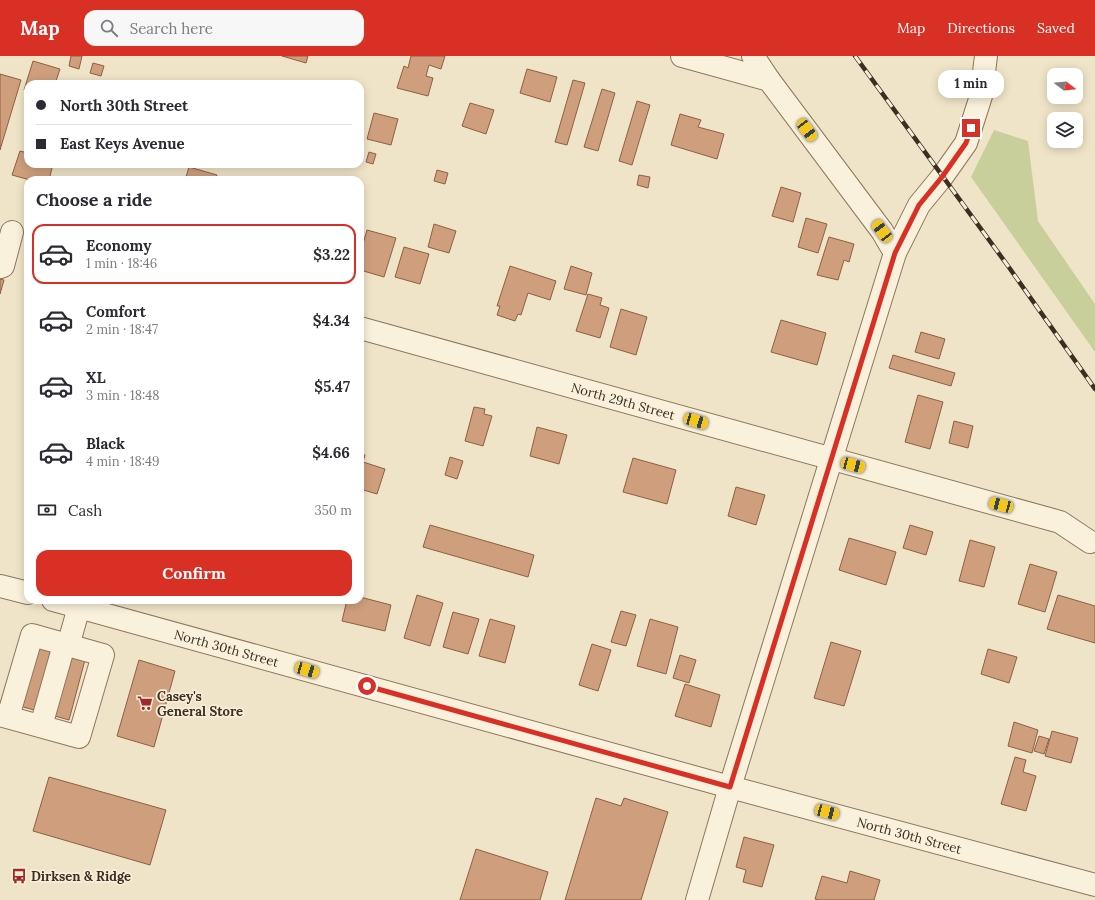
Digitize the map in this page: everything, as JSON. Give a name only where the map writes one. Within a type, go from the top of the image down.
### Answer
[{"type":"street","points":[[682,56],[769,80]]},
{"type":"street","points":[[753,56],[769,80],[882,231],[895,253]]},
{"type":"street","points":[[697,900],[730,787],[895,253],[919,205],[942,177],[966,143],[981,96],[986,56]]},
{"type":"street","points":[[0,267],[3,266],[14,233]]},
{"type":"street","name":"North 29th Street","points":[[364,329],[1060,522],[1090,542]]},
{"type":"street","points":[[0,586],[24,592]]},
{"type":"street","name":"North 30th Street","points":[[68,604],[730,787],[1095,885]]},
{"type":"street","points":[[41,726],[62,652],[68,646],[79,607]]},
{"type":"street","points":[[32,635],[68,646],[103,655],[80,737],[4,716],[32,635]]},
{"type":"green space","points":[[994,130],[1028,141],[1038,221],[1095,304],[1095,352],[971,177]]},
{"type":"building","points":[[71,56],[82,56],[79,69],[69,66]]},
{"type":"building","points":[[282,56],[308,56],[306,63]]},
{"type":"building","points":[[411,56],[445,56],[441,69],[429,65],[426,76],[433,78],[428,96],[397,88],[404,66],[408,68]]},
{"type":"building","points":[[33,61],[60,69],[56,80],[27,80]]},
{"type":"building","points":[[93,63],[104,66],[101,76],[90,73]]},
{"type":"building","points":[[527,69],[557,77],[550,102],[520,93]]},
{"type":"building","points":[[0,74],[21,80],[0,150]]},
{"type":"building","points":[[573,80],[585,83],[567,145],[555,142]]},
{"type":"building","points":[[602,89],[615,93],[598,151],[584,147]]},
{"type":"building","points":[[637,101],[650,105],[632,165],[619,161]]},
{"type":"building","points":[[470,103],[494,110],[486,134],[462,126]]},
{"type":"building","points":[[374,113],[398,119],[391,145],[367,139]]},
{"type":"building","points":[[680,114],[701,120],[698,127],[724,134],[717,159],[671,145]]},
{"type":"building","points":[[20,151],[24,152],[24,168],[52,168],[50,176],[24,176],[24,178],[12,175]]},
{"type":"building","points":[[369,152],[376,154],[373,164],[366,162]]},
{"type":"building","points":[[189,168],[217,175],[217,176],[186,176]]},
{"type":"building","points":[[437,170],[448,173],[445,184],[434,181]]},
{"type":"building","points":[[639,175],[650,177],[648,188],[637,185]]},
{"type":"building","points":[[781,187],[801,193],[793,222],[772,216]]},
{"type":"building","points":[[806,218],[827,224],[818,253],[798,247]]},
{"type":"building","points":[[434,224],[456,231],[449,253],[428,247]]},
{"type":"building","points":[[367,230],[396,238],[384,277],[364,271],[364,240]]},
{"type":"building","points":[[829,237],[854,244],[849,262],[844,260],[838,280],[817,275]]},
{"type":"building","points":[[404,247],[429,254],[420,284],[395,277]]},
{"type":"building","points":[[510,266],[556,281],[550,300],[528,293],[521,315],[518,314],[515,321],[497,315],[500,306],[497,306]]},
{"type":"building","points":[[571,266],[592,273],[586,295],[564,289]]},
{"type":"building","points":[[0,279],[4,280],[0,294]]},
{"type":"building","points":[[588,294],[602,298],[600,305],[609,308],[600,338],[576,331]]},
{"type":"building","points":[[621,309],[647,317],[636,355],[610,347]]},
{"type":"building","points":[[781,320],[826,333],[817,365],[771,352]]},
{"type":"building","points":[[921,332],[945,339],[939,359],[915,352]]},
{"type":"building","points":[[893,355],[955,373],[951,386],[889,368]]},
{"type":"building","points":[[918,395],[943,402],[930,449],[905,442]]},
{"type":"building","points":[[474,407],[485,409],[484,414],[492,416],[483,446],[465,441]]},
{"type":"building","points":[[954,421],[973,426],[968,448],[949,443]]},
{"type":"building","points":[[537,427],[567,435],[559,464],[530,456]]},
{"type":"building","points":[[450,457],[463,461],[457,479],[445,475]]},
{"type":"building","points":[[633,458],[676,470],[667,504],[623,492]]},
{"type":"building","points":[[364,462],[385,469],[377,494],[364,490]]},
{"type":"building","points":[[736,487],[765,495],[756,525],[728,516]]},
{"type":"building","points":[[430,525],[534,555],[528,577],[423,547]]},
{"type":"building","points":[[910,525],[933,532],[926,555],[903,548]]},
{"type":"building","points":[[849,538],[896,552],[886,585],[839,570]]},
{"type":"building","points":[[970,540],[995,547],[984,587],[959,581]]},
{"type":"building","points":[[1030,564],[1057,572],[1045,612],[1018,604]]},
{"type":"building","points":[[417,595],[443,603],[430,646],[404,638]]},
{"type":"building","points":[[1058,595],[1095,606],[1095,643],[1047,629]]},
{"type":"building","points":[[364,598],[391,605],[385,631],[342,621],[346,604],[364,604]]},
{"type":"building","points":[[621,611],[636,615],[626,646],[611,642]]},
{"type":"building","points":[[453,612],[479,619],[468,654],[443,647]]},
{"type":"building","points":[[490,619],[515,626],[505,663],[479,656]]},
{"type":"building","points":[[650,619],[678,627],[666,674],[637,666]]},
{"type":"building","points":[[831,642],[861,651],[844,706],[814,698]]},
{"type":"building","points":[[592,644],[611,650],[598,691],[579,685]]},
{"type":"building","points":[[36,647],[85,660],[69,720],[20,706]]},
{"type":"building","points":[[988,649],[1017,657],[1009,683],[981,674]]},
{"type":"building","points":[[680,655],[696,660],[689,683],[673,678]]},
{"type":"building","points":[[139,660],[175,671],[154,747],[117,736]]},
{"type":"building","points":[[685,684],[720,695],[711,727],[675,716]]},
{"type":"building","points":[[1014,722],[1038,730],[1032,753],[1008,746]]},
{"type":"building","points":[[1052,731],[1078,738],[1071,763],[1045,756]]},
{"type":"building","points":[[1039,736],[1049,739],[1044,754],[1034,751]]},
{"type":"building","points":[[1015,757],[1026,760],[1023,772],[1036,776],[1026,811],[1001,804]]},
{"type":"building","points":[[49,777],[166,810],[150,865],[33,831]]},
{"type":"building","points":[[596,798],[621,806],[624,798],[668,812],[641,900],[565,900]]},
{"type":"building","points":[[744,837],[774,845],[762,887],[743,882],[746,870],[736,867]]},
{"type":"building","points":[[476,849],[548,872],[540,900],[460,900]]},
{"type":"building","points":[[850,871],[880,880],[874,900],[815,899],[822,876],[847,883]]},
{"type":"railway","points":[[855,56],[1008,266],[1095,389]]},
{"type":"place","name":"Casey's General Store","points":[[145,703]]},
{"type":"place","name":"Dirksen & Ridge","points":[[19,876]]},
{"type":"route","points":[[367,686],[730,787],[895,253],[919,205],[942,177],[966,143],[971,128]]}]
